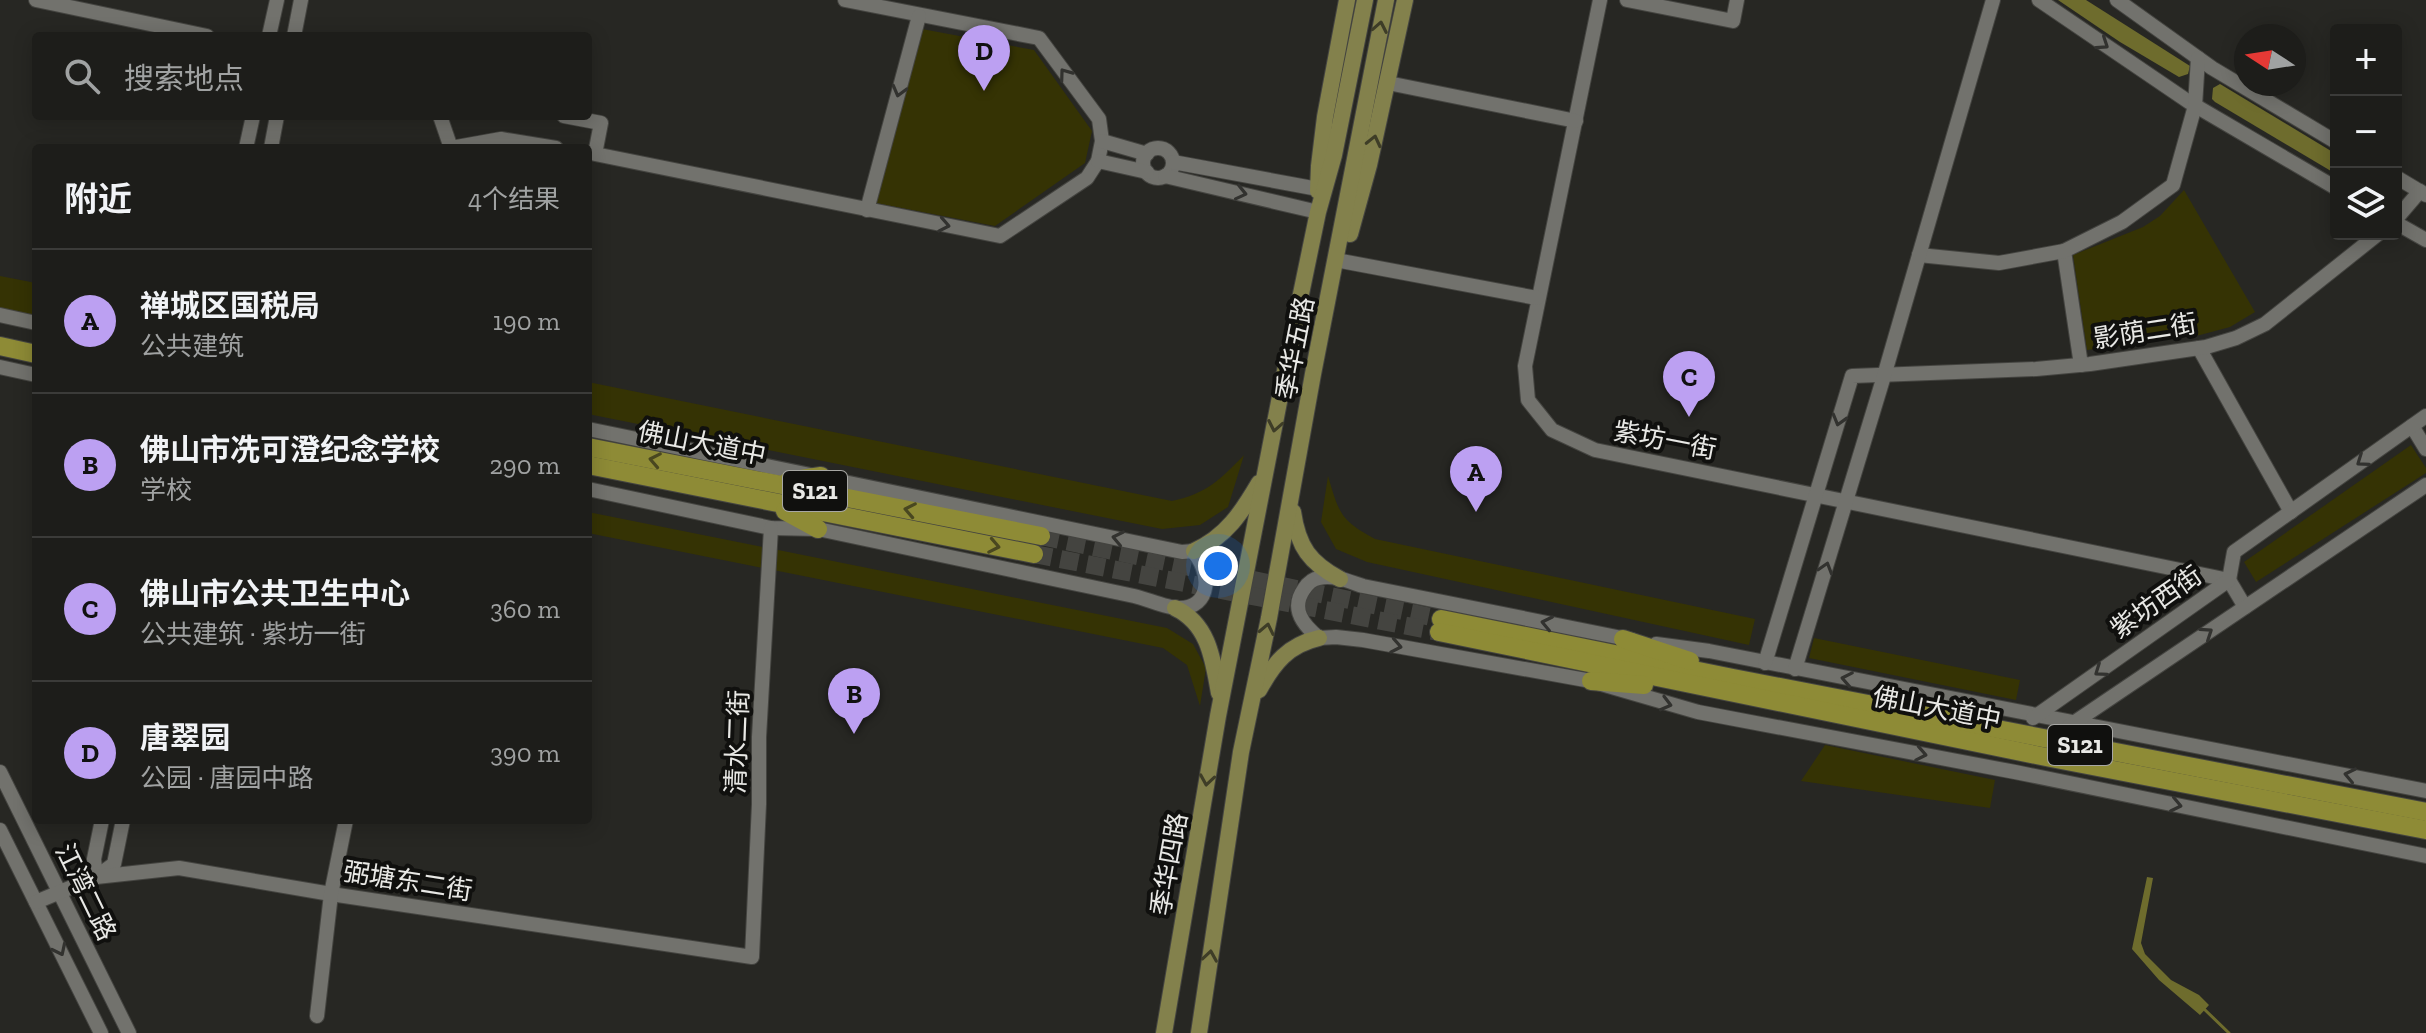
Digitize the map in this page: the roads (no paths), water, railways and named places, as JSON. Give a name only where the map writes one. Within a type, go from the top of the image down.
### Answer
[{"type":"highway","points":[[0,335],[32,341]]},
{"type":"highway","points":[[0,346],[32,353]]},
{"type":"highway","name":"佛山大道中","points":[[592,448],[1034,554]]},
{"type":"highway","name":"佛山大道中","points":[[592,466],[1041,536]]},
{"type":"highway","points":[[770,492],[821,476]]},
{"type":"highway","points":[[770,492],[818,529]]},
{"type":"highway","name":"佛山大道中","points":[[1440,626],[2426,830]]},
{"type":"highway","points":[[1623,639],[1665,651],[1731,686]]},
{"type":"highway","points":[[1591,681],[1731,686]]},
{"type":"highway","name":"佛山大道中","points":[[1731,686],[2013,732],[2426,812]]},
{"type":"main road","points":[[1318,212],[1325,117],[1347,0]]},
{"type":"main road","name":"季华五路","points":[[1221,703],[1318,212],[1334,155],[1365,0]]},
{"type":"main road","name":"季华五路","points":[[1251,705],[1386,0]]},
{"type":"main road","points":[[1329,296],[1360,200],[1405,0]]},
{"type":"main road","points":[[1193,551],[1207,546],[1223,534],[1266,472]]},
{"type":"main road","points":[[1292,499],[1298,540],[1322,569],[1340,579]]},
{"type":"main road","points":[[1175,608],[1199,627],[1208,641],[1221,703]]},
{"type":"main road","points":[[1251,705],[1282,655],[1319,638]]},
{"type":"main road","name":"季华四路","points":[[1164,1033],[1221,703]]},
{"type":"main road","name":"季华四路","points":[[1199,1033],[1241,752],[1251,705]]},
{"type":"street","points":[[36,0],[188,32]]},
{"type":"street","points":[[262,32],[268,0]]},
{"type":"street","points":[[270,32],[277,0]]},
{"type":"street","points":[[287,32],[293,0]]},
{"type":"street","points":[[295,32],[301,0]]},
{"type":"street","points":[[592,154],[1000,236],[1087,178],[1098,161],[1102,141],[1099,119],[1039,38],[845,0]]},
{"type":"street","name":"紫坊一街","points":[[1600,0],[1525,366],[1528,400],[1552,430],[1595,450],[2229,580]]},
{"type":"street","points":[[1627,0],[1733,21],[1737,0]]},
{"type":"street","points":[[1795,669],[1993,0]]},
{"type":"street","points":[[2039,0],[2195,106],[2330,185]]},
{"type":"street","points":[[2117,0],[2198,58],[2330,138]]},
{"type":"street","points":[[867,210],[919,16]]},
{"type":"street","points":[[1919,255],[1999,263],[2064,251],[2122,222],[2173,185],[2195,106],[2198,58]]},
{"type":"street","points":[[1388,83],[1576,121]]},
{"type":"street","points":[[239,144],[244,120]]},
{"type":"street","points":[[247,144],[252,120]]},
{"type":"street","points":[[265,144],[269,120]]},
{"type":"street","points":[[272,144],[276,120]]},
{"type":"street","points":[[441,120],[450,144]]},
{"type":"street","points":[[585,120],[601,123],[592,151]]},
{"type":"street","points":[[473,144],[501,139],[532,144]]},
{"type":"street","points":[[1102,141],[1147,154]]},
{"type":"street","points":[[1147,172],[1143,164],[1147,154],[1154,149],[1164,150],[1169,152],[1173,162],[1165,176]]},
{"type":"street","points":[[1098,161],[1147,172],[1154,177],[1165,176],[1318,212]]},
{"type":"street","points":[[1173,162],[1318,189]]},
{"type":"street","points":[[2402,181],[2423,193],[2402,215]]},
{"type":"street","points":[[2402,225],[2426,240]]},
{"type":"street","name":"影荫二街","points":[[1817,495],[1852,376],[2081,365],[2199,348],[2236,338],[2265,324],[2370,240]]},
{"type":"street","points":[[2064,251],[2081,365]]},
{"type":"street","points":[[1341,261],[1537,298]]},
{"type":"street","points":[[0,315],[32,322]]},
{"type":"street","points":[[0,322],[32,329]]},
{"type":"street","points":[[2199,348],[2291,512]]},
{"type":"street","points":[[0,359],[32,364]]},
{"type":"street","points":[[0,367],[32,374]]},
{"type":"street","name":"紫坊西街","points":[[2013,732],[2229,580],[2234,552],[2426,416]]},
{"type":"street","points":[[2412,426],[2426,449]]},
{"type":"street","points":[[592,430],[1182,552],[1193,551],[1204,565],[1204,594],[1195,604],[1175,608],[1134,596],[818,529],[771,528],[592,490]]},
{"type":"street","name":"紫坊西街","points":[[2049,739],[2426,485]]},
{"type":"street","points":[[1765,663],[1817,495]]},
{"type":"street","name":"清水二街","points":[[752,957],[759,737],[771,528]]},
{"type":"street","points":[[1340,579],[1322,577],[1310,580],[1299,598],[1297,609],[1300,619],[1319,638],[1363,640],[1591,681],[1698,712],[2015,772],[2426,856]]},
{"type":"street","name":"佛山大道中","points":[[1340,579],[1623,639],[1709,651],[2426,791]]},
{"type":"street","points":[[2229,580],[2245,607]]},
{"type":"street","name":"江湾二路","points":[[0,772],[129,1033]]},
{"type":"street","points":[[101,824],[94,859],[96,877],[114,864],[122,824]]},
{"type":"street","points":[[317,1016],[331,894],[345,824]]},
{"type":"street","points":[[0,830],[101,1033]]},
{"type":"street","name":"弼塘东二街","points":[[36,902],[96,877],[179,868],[752,957]]},
{"type":"waterway","points":[[2203,1008],[2229,1033]]},
{"type":"tunnel","points":[[1041,536],[1441,619]]},
{"type":"tunnel","points":[[1034,554],[1439,632]]},
{"type":"place","name":"唐翠园","points":[[984,91]]},
{"type":"place","name":"佛山市公共卫生中心","points":[[1689,417]]},
{"type":"place","name":"禅城区国税局","points":[[1476,512]]},
{"type":"place","name":"佛山市冼可澄纪念学校","points":[[854,734]]}]
